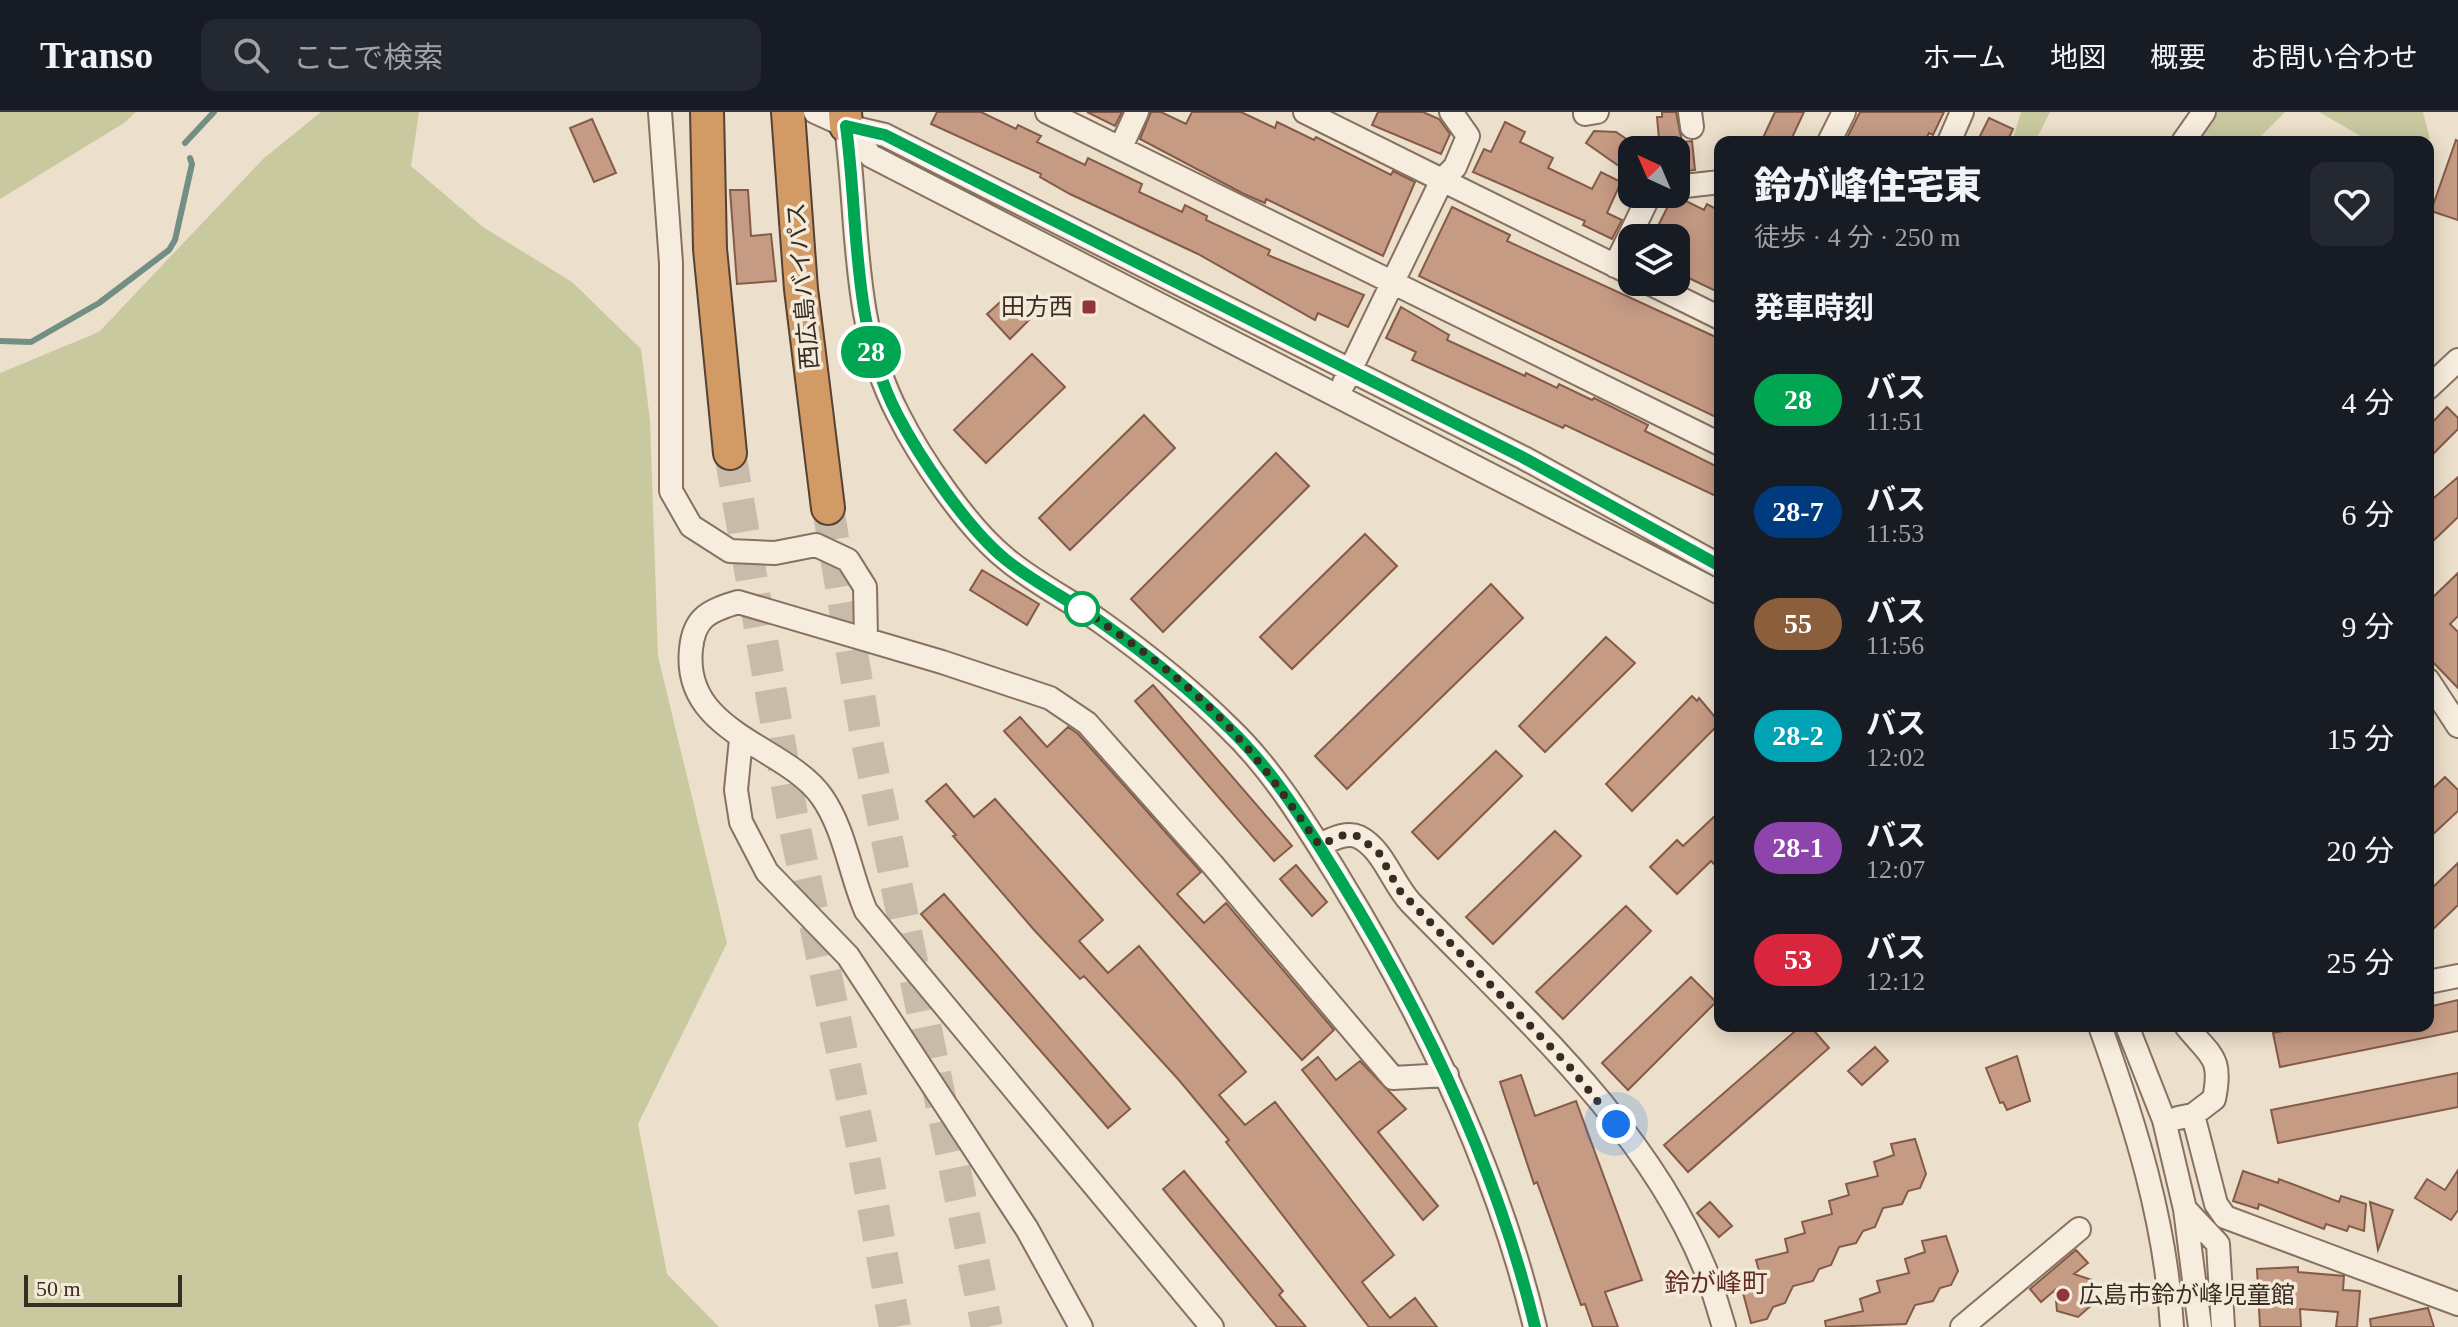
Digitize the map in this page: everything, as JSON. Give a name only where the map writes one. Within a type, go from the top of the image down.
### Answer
[{"type":"highway","points":[[707,112],[710,249],[730,453]]},
{"type":"highway","name":"西広島バイパス","points":[[788,112],[801,289],[828,508]]},
{"type":"street","points":[[660,112],[671,263],[671,491],[691,526],[730,551],[775,553],[816,545],[848,560],[865,587],[866,638]]},
{"type":"street","points":[[815,112],[845,119],[885,135],[1524,458],[1714,563]]},
{"type":"street","points":[[1047,112],[1714,441]]},
{"type":"street","points":[[1121,147],[1137,112]]},
{"type":"street","points":[[1305,112],[1618,267]]},
{"type":"street","points":[[1339,395],[1442,180],[1455,167],[1468,136],[1451,112]]},
{"type":"street","points":[[1832,136],[1844,112]]},
{"type":"street","points":[[1952,136],[1962,112]]},
{"type":"street","points":[[2187,136],[2204,112]]},
{"type":"street","points":[[845,119],[871,156],[1714,590]]},
{"type":"street","points":[[845,119],[854,189],[862,310],[872,355],[898,416],[964,516],[1004,558],[1101,622],[1180,683],[1222,721],[1279,787],[1319,845],[1417,1012],[1447,1075],[1496,1197],[1535,1327]]},
{"type":"street","points":[[1690,185],[1714,183]]},
{"type":"street","points":[[1675,296],[1714,315]]},
{"type":"street","points":[[2434,382],[2458,360]]},
{"type":"street","points":[[1212,1327],[866,911],[850,874],[839,831],[821,796],[796,772],[741,739],[706,705],[689,665],[693,630],[711,610],[738,602],[866,638],[1050,698],[1087,723],[1212,864],[1393,1078],[1447,1075]]},
{"type":"street","points":[[2434,689],[2458,726]]},
{"type":"street","points":[[741,739],[736,790],[741,822],[767,872],[848,956],[1027,1229],[1081,1327]]},
{"type":"street","points":[[1319,845],[1344,835],[1358,836],[1379,853],[1399,890],[1569,1066],[1632,1143],[1674,1209],[1705,1269],[1724,1327]]},
{"type":"street","points":[[2434,981],[2458,976]]},
{"type":"street","points":[[2102,1032],[2136,1125],[2159,1221],[2172,1327]]},
{"type":"street","points":[[2129,1032],[2164,1120],[2185,1209],[2200,1327]]},
{"type":"street","points":[[2136,1125],[2193,1115],[2214,1099],[2219,1075],[2212,1051],[2192,1032]]},
{"type":"street","points":[[2193,1115],[2216,1204],[2225,1217],[2458,1304]]},
{"type":"street","points":[[2185,1209],[2218,1244],[2223,1327]]},
{"type":"street","points":[[1962,1327],[2079,1229]]},
{"type":"green space","points":[[0,112],[136,112],[124,123],[0,199]]},
{"type":"green space","points":[[321,112],[419,112],[411,166],[483,227],[572,282],[641,349],[650,420],[658,656],[727,943],[638,1124],[667,1274],[719,1327],[0,1327],[0,373],[99,332],[263,159]]},
{"type":"green space","points":[[2021,112],[2050,112],[2038,136],[2014,136]]},
{"type":"green space","points":[[2218,112],[2285,112],[2261,136],[2203,136]]},
{"type":"green space","points":[[2319,112],[2423,112],[2429,136],[2361,136]]},
{"type":"building","points":[[937,112],[981,112],[1016,129],[1018,125],[1041,136],[1037,142],[1085,165],[1088,158],[1142,184],[1139,192],[1182,212],[1185,205],[1207,216],[1206,220],[1270,250],[1268,255],[1364,295],[1348,327],[1318,313],[1315,320],[1198,254],[1070,194],[1040,177],[1041,174],[931,124]]},
{"type":"building","points":[[1087,112],[1122,112],[1115,126]]},
{"type":"building","points":[[1151,112],[1161,112],[1186,124],[1192,112],[1241,112],[1275,128],[1277,122],[1314,140],[1316,137],[1391,175],[1393,171],[1415,182],[1383,256],[1266,199],[1265,203],[1244,194],[1140,139]]},
{"type":"building","points":[[1378,112],[1423,112],[1439,119],[1450,134],[1441,154],[1372,125]]},
{"type":"building","points":[[1662,112],[1676,112],[1681,136],[1659,136],[1657,117],[1662,117]]},
{"type":"building","points":[[1775,112],[1804,112],[1793,136],[1764,136]]},
{"type":"building","points":[[1860,112],[1944,112],[1933,135],[1848,136]]},
{"type":"building","points":[[1989,118],[2013,129],[2010,136],[1980,136]]},
{"type":"building","points":[[592,119],[616,173],[594,182],[570,128]]},
{"type":"building","points":[[1505,122],[1525,132],[1520,142],[1553,158],[1548,168],[1592,189],[1601,172],[1618,180],[1618,189],[1607,213],[1622,220],[1612,239],[1583,225],[1585,221],[1473,172],[1484,149],[1491,152]]},
{"type":"building","points":[[1594,131],[1616,132],[1622,136],[1618,136],[1618,165],[1586,143]]},
{"type":"building","points":[[2456,140],[2458,220],[2434,212],[2434,202]]},
{"type":"building","points":[[1690,141],[1692,141],[1695,170],[1690,171]]},
{"type":"building","points":[[730,190],[748,190],[751,236],[771,234],[776,281],[737,284]]},
{"type":"building","points":[[1690,203],[1704,210],[1707,204],[1714,208],[1714,290],[1690,279],[1690,224],[1659,224],[1667,208],[1690,208]]},
{"type":"building","points":[[1452,207],[1510,235],[1507,241],[1618,292],[1618,296],[1627,296],[1714,336],[1714,416],[1419,276]]},
{"type":"building","points":[[1007,296],[1029,320],[1010,339],[987,314]]},
{"type":"building","points":[[1401,307],[1449,335],[1447,340],[1525,376],[1526,373],[1557,388],[1559,384],[1592,400],[1594,398],[1648,425],[1645,431],[1714,465],[1714,495],[1565,425],[1563,428],[1412,360],[1416,352],[1386,338]]},
{"type":"building","points":[[1032,354],[1065,387],[986,463],[954,430]]},
{"type":"building","points":[[2447,407],[2458,418],[2458,429],[2434,453],[2434,421]]},
{"type":"building","points":[[1144,415],[1175,448],[1070,550],[1039,518]]},
{"type":"building","points":[[1276,453],[1309,486],[1163,632],[1131,599]]},
{"type":"building","points":[[2458,477],[2458,517],[2434,540],[2434,498]]},
{"type":"building","points":[[1365,534],[1397,566],[1292,669],[1260,637]]},
{"type":"building","points":[[982,570],[1039,604],[1027,625],[970,590]]},
{"type":"building","points":[[2458,573],[2458,616],[2450,624],[2458,632],[2458,688],[2434,663],[2434,596]]},
{"type":"building","points":[[1491,584],[1523,618],[1347,789],[1315,756]]},
{"type":"building","points":[[1606,637],[1635,663],[1545,752],[1519,726]]},
{"type":"building","points":[[1153,685],[1292,846],[1274,861],[1135,701]]},
{"type":"building","points":[[1692,696],[1697,701],[1699,698],[1714,716],[1714,729],[1632,811],[1606,784]]},
{"type":"building","points":[[1020,717],[1047,747],[1068,727],[1078,734],[1201,872],[1177,894],[1204,923],[1226,903],[1334,1030],[1302,1060],[1004,731]]},
{"type":"building","points":[[1496,751],[1522,776],[1438,859],[1412,832]]},
{"type":"building","points":[[2445,777],[2458,790],[2458,811],[2434,833],[2434,787]]},
{"type":"building","points":[[946,784],[974,817],[995,799],[1103,920],[1079,941],[1108,973],[1139,946],[1246,1072],[1219,1095],[1245,1125],[1275,1102],[1394,1255],[1362,1282],[1390,1318],[1415,1298],[1437,1327],[1369,1327],[1226,1142],[1229,1140],[1178,1079],[1084,976],[1080,979],[1035,931],[953,836],[956,835],[926,801]]},
{"type":"building","points":[[1714,817],[1714,864],[1711,861],[1677,894],[1650,867],[1677,840],[1683,846]]},
{"type":"building","points":[[1555,831],[1581,856],[1493,944],[1466,917]]},
{"type":"building","points":[[2458,863],[2458,905],[2434,928],[2434,886]]},
{"type":"building","points":[[1296,865],[1327,902],[1312,916],[1280,879]]},
{"type":"building","points":[[944,894],[1130,1109],[1108,1128],[921,914]]},
{"type":"building","points":[[1626,906],[1651,931],[1563,1019],[1536,992]]},
{"type":"building","points":[[1691,977],[1714,1000],[1714,1004],[1628,1090],[1602,1063]]},
{"type":"building","points":[[2458,1000],[2458,1031],[2280,1067],[2273,1033],[2434,1032],[2434,1006]]},
{"type":"building","points":[[1794,1032],[1815,1032],[1829,1048],[1688,1172],[1664,1145]]},
{"type":"building","points":[[1875,1047],[1888,1061],[1862,1085],[1848,1071]]},
{"type":"building","points":[[2017,1056],[2030,1101],[2007,1110],[2003,1102],[2000,1103],[1986,1068]]},
{"type":"building","points":[[1318,1057],[1336,1080],[1360,1061],[1406,1109],[1378,1132],[1438,1206],[1423,1220],[1302,1070]]},
{"type":"building","points":[[2458,1073],[2458,1107],[2278,1143],[2271,1110]]},
{"type":"building","points":[[1521,1075],[1535,1116],[1576,1101],[1642,1280],[1605,1292],[1618,1327],[1593,1327],[1585,1304],[1581,1305],[1537,1182],[1534,1184],[1500,1082]]},
{"type":"building","points":[[1915,1139],[1926,1174],[1920,1188],[1908,1191],[1902,1204],[1883,1208],[1875,1227],[1863,1231],[1856,1243],[1839,1247],[1831,1265],[1819,1269],[1813,1281],[1793,1286],[1785,1303],[1773,1307],[1767,1319],[1751,1323],[1739,1278],[1759,1271],[1756,1260],[1788,1252],[1785,1239],[1805,1233],[1802,1222],[1832,1214],[1829,1201],[1849,1195],[1846,1184],[1878,1176],[1874,1162],[1894,1155],[1891,1144]]},
{"type":"building","points":[[2458,1170],[2458,1210],[2451,1220],[2415,1198],[2427,1179],[2445,1190]]},
{"type":"building","points":[[1184,1171],[1283,1291],[1279,1295],[1306,1327],[1277,1327],[1163,1189]]},
{"type":"building","points":[[2243,1171],[2278,1183],[2279,1179],[2339,1202],[2341,1196],[2366,1204],[2364,1231],[2349,1226],[2347,1231],[2326,1224],[2324,1229],[2259,1204],[2258,1209],[2233,1201]]},
{"type":"building","points":[[1710,1202],[1732,1226],[1719,1237],[1697,1213]]},
{"type":"building","points":[[2370,1202],[2393,1210],[2378,1250]]},
{"type":"building","points":[[1946,1236],[1958,1271],[1951,1285],[1940,1288],[1933,1301],[1915,1305],[1906,1324],[1826,1327],[1825,1321],[1863,1311],[1860,1299],[1880,1292],[1877,1281],[1909,1273],[1905,1259],[1925,1252],[1922,1241]]},
{"type":"building","points":[[2076,1250],[2088,1263],[2074,1274],[2092,1280],[2094,1303],[2078,1317],[2057,1311],[2055,1290],[2041,1302],[2030,1289]]},
{"type":"building","points":[[2298,1267],[2298,1272],[2344,1276],[2343,1290],[2360,1291],[2357,1327],[2336,1327],[2338,1312],[2300,1309],[2301,1327],[2260,1327],[2257,1269]]},
{"type":"building","points":[[2428,1308],[2434,1327],[2371,1327],[2370,1319]]},
{"type":"waterway","points":[[185,143],[214,112]]},
{"type":"waterway","points":[[0,341],[31,342],[99,303],[169,250],[175,240],[192,164],[190,158]]},
{"type":"tunnel","points":[[730,453],[792,815],[863,1151],[895,1327]]},
{"type":"tunnel","points":[[828,508],[866,737],[987,1327]]},
{"type":"bus line","name":"28","points":[[1535,1327],[1496,1197],[1447,1075],[1417,1012],[1360,911],[1279,787],[1232,731],[1180,683],[1101,622],[1004,558],[964,516],[898,416],[872,355],[862,310],[854,189],[846,126],[885,135],[1524,458],[1714,562]]},
{"type":"place","name":"田方西","points":[[1089,307]]},
{"type":"place","name":"広島市鈴が峰児童館","points":[[2063,1295]]},
{"type":"district","name":"鈴が峰町","points":[[1716,1283]]},
{"type":"route","points":[[1082,609],[1077,606],[1180,683],[1232,731],[1279,787],[1319,845],[1344,835],[1358,836],[1379,853],[1399,890],[1569,1066],[1616,1124]]}]
